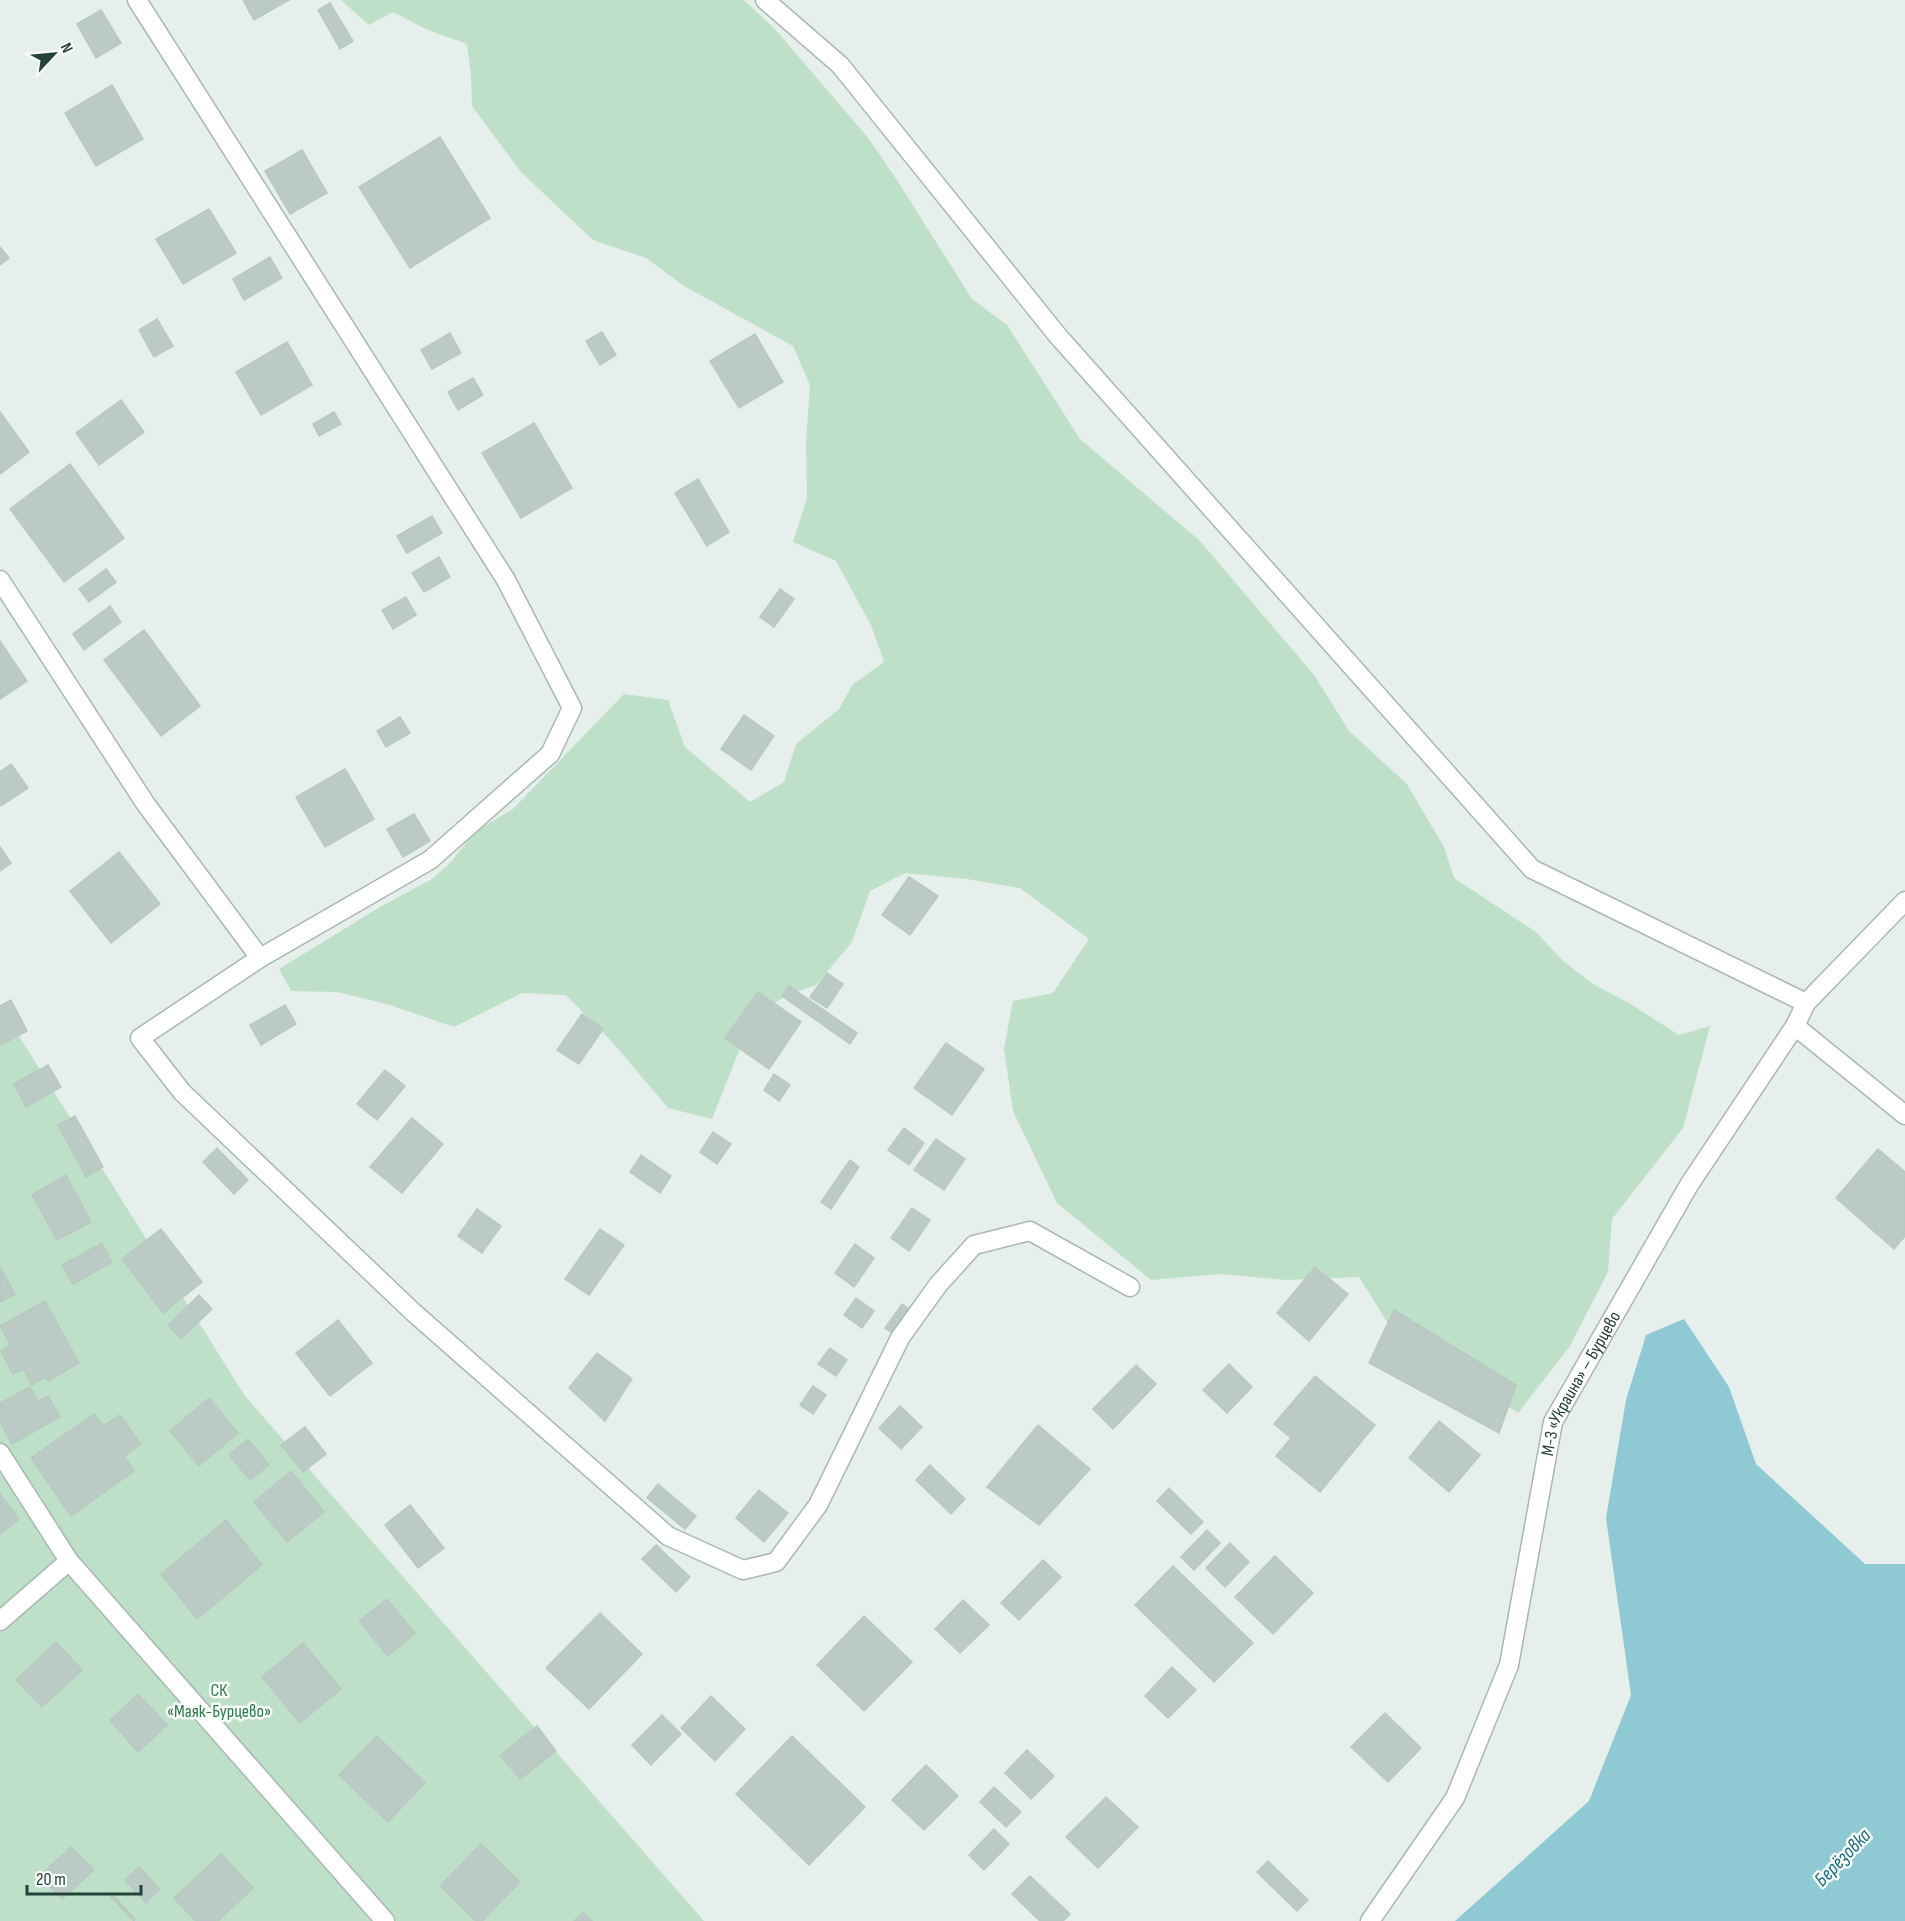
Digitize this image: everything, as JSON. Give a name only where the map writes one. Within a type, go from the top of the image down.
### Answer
[{"type":"street","points":[[137,0],[506,580],[572,708],[550,754],[430,860],[260,958],[140,1038],[182,1092],[412,1312],[668,1536],[742,1570],[776,1562],[818,1505],[900,1338],[938,1285],[974,1245],[1030,1231],[1130,1287]]},
{"type":"street","points":[[765,0],[840,65],[1058,336],[1532,869],[1806,1003]]},
{"type":"street","points":[[0,580],[144,803],[260,958]]},
{"type":"street","name":"М-3 «Украина» – Бурцево","points":[[1370,1921],[1455,1798],[1509,1665],[1553,1422],[1689,1185],[1796,1026],[1806,1003],[1905,901]]},
{"type":"street","points":[[1796,1026],[1905,1115]]},
{"type":"street","points":[[0,1453],[69,1561],[385,1921]]},
{"type":"street","points":[[0,1621],[69,1561]]},
{"type":"green space","points":[[341,0],[744,0],[775,29],[869,139],[972,299],[1007,325],[1080,439],[1200,541],[1314,675],[1349,731],[1407,784],[1444,847],[1454,878],[1536,932],[1562,960],[1593,984],[1629,1003],[1679,1035],[1710,1026],[1683,1128],[1612,1219],[1608,1272],[1570,1346],[1518,1413],[1396,1336],[1359,1277],[1286,1280],[1221,1274],[1151,1280],[1057,1203],[1013,1111],[1004,1049],[1013,1001],[1053,993],[1089,939],[1020,888],[967,879],[905,873],[870,891],[852,942],[816,985],[787,995],[747,1021],[739,1051],[712,1119],[668,1108],[614,1044],[566,995],[522,993],[454,1027],[390,1005],[337,992],[291,991],[279,969],[380,907],[432,879],[450,863],[476,831],[513,809],[624,694],[668,700],[685,747],[750,802],[784,782],[796,744],[839,709],[853,684],[884,662],[871,625],[836,561],[793,542],[807,498],[806,441],[810,385],[793,346],[684,286],[646,258],[593,240],[521,172],[472,106],[467,44],[428,30],[393,12],[369,25]]},
{"type":"green space","name":"СК «Маяк-Бурцево»","points":[[0,1006],[245,1396],[704,1921],[0,1921]]},
{"type":"water","name":"Берёзовка","points":[[1684,1319],[1729,1387],[1756,1464],[1865,1564],[1905,1564],[1905,1921],[1455,1921],[1589,1801],[1631,1695],[1606,1518],[1626,1400],[1646,1335]]},
{"type":"building","points":[[243,0],[289,0],[254,20]]},
{"type":"building","points":[[330,3],[353,41],[340,49],[318,10]]},
{"type":"building","points":[[101,10],[121,43],[96,58],[77,24]]},
{"type":"building","points":[[112,85],[143,139],[96,166],[65,113]]},
{"type":"building","points":[[440,137],[490,218],[410,268],[359,187]]},
{"type":"building","points":[[302,150],[327,193],[290,214],[265,171]]},
{"type":"building","points":[[209,209],[236,253],[183,284],[156,239]]},
{"type":"building","points":[[0,247],[9,258],[0,265]]},
{"type":"building","points":[[270,257],[282,278],[244,300],[233,279]]},
{"type":"building","points":[[157,319],[173,346],[154,357],[139,330]]},
{"type":"building","points":[[602,332],[616,355],[600,365],[586,341]]},
{"type":"building","points":[[450,333],[461,353],[432,369],[421,350]]},
{"type":"building","points":[[755,334],[783,382],[739,408],[710,361]]},
{"type":"building","points":[[287,342],[312,385],[261,415],[236,372]]},
{"type":"building","points":[[473,378],[483,395],[458,410],[448,392]]},
{"type":"building","points":[[121,400],[144,432],[99,465],[76,433]]},
{"type":"building","points":[[0,412],[29,452],[0,474]]},
{"type":"building","points":[[334,412],[341,424],[319,436],[313,424]]},
{"type":"building","points":[[534,423],[572,488],[521,518],[482,453]]},
{"type":"building","points":[[70,464],[124,538],[64,582],[10,509]]},
{"type":"building","points":[[698,479],[729,532],[707,546],[675,493]]},
{"type":"building","points":[[432,516],[442,533],[407,553],[397,536]]},
{"type":"building","points":[[439,557],[450,577],[424,592],[412,573]]},
{"type":"building","points":[[106,569],[116,582],[89,602],[79,589]]},
{"type":"building","points":[[780,589],[794,599],[774,627],[760,617]]},
{"type":"building","points":[[406,597],[416,615],[393,629],[382,610]]},
{"type":"building","points":[[110,606],[121,622],[84,650],[73,634]]},
{"type":"building","points":[[144,630],[200,706],[161,736],[104,660]]},
{"type":"building","points":[[0,641],[27,681],[0,699]]},
{"type":"building","points":[[744,715],[774,736],[751,770],[721,749]]},
{"type":"building","points":[[400,717],[410,733],[386,747],[377,731]]},
{"type":"building","points":[[11,764],[28,788],[1,806],[0,772]]},
{"type":"building","points":[[345,769],[374,819],[325,847],[296,797]]},
{"type":"building","points":[[414,814],[430,841],[403,857],[387,829]]},
{"type":"building","points":[[0,847],[11,863],[0,871]]},
{"type":"building","points":[[119,852],[160,904],[111,943],[70,891]]},
{"type":"building","points":[[909,877],[938,896],[910,935],[882,915]]},
{"type":"building","points":[[827,973],[843,984],[827,1008],[810,997]]},
{"type":"building","points":[[789,986],[857,1033],[850,1044],[782,996]]},
{"type":"building","points":[[758,992],[801,1022],[769,1069],[725,1038]]},
{"type":"building","points":[[11,1000],[27,1031],[1,1045],[0,1006]]},
{"type":"building","points":[[285,1005],[296,1024],[261,1045],[250,1025]]},
{"type":"building","points":[[582,1014],[603,1029],[579,1064],[557,1050]]},
{"type":"building","points":[[946,1043],[984,1069],[952,1115],[914,1088]]},
{"type":"building","points":[[48,1065],[61,1087],[26,1107],[14,1084]]},
{"type":"building","points":[[385,1070],[405,1086],[377,1120],[357,1104]]},
{"type":"building","points":[[774,1074],[790,1085],[779,1101],[764,1090]]},
{"type":"building","points":[[75,1116],[103,1167],[86,1177],[58,1125]]},
{"type":"building","points":[[412,1118],[443,1144],[402,1193],[370,1167]]},
{"type":"building","points":[[904,1128],[924,1143],[909,1165],[888,1150]]},
{"type":"building","points":[[713,1132],[731,1144],[717,1164],[700,1152]]},
{"type":"building","points":[[936,1139],[965,1159],[944,1190],[914,1170]]},
{"type":"building","points":[[217,1148],[248,1180],[234,1194],[203,1162]]},
{"type":"building","points":[[1878,1149],[1905,1172],[1905,1236],[1894,1249],[1836,1198]]},
{"type":"building","points":[[641,1155],[671,1176],[660,1193],[630,1172]]},
{"type":"building","points":[[850,1160],[859,1167],[831,1209],[821,1202]]},
{"type":"building","points":[[66,1175],[91,1222],[57,1240],[32,1195]]},
{"type":"building","points":[[912,1208],[930,1220],[909,1251],[891,1238]]},
{"type":"building","points":[[477,1209],[501,1226],[482,1253],[458,1236]]},
{"type":"building","points":[[161,1229],[202,1282],[163,1313],[122,1259]]},
{"type":"building","points":[[600,1229],[624,1245],[589,1295],[565,1279]]},
{"type":"building","points":[[102,1243],[112,1262],[73,1284],[62,1265]]},
{"type":"building","points":[[855,1244],[874,1258],[854,1287],[835,1273]]},
{"type":"building","points":[[0,1267],[15,1294],[0,1302]]},
{"type":"building","points":[[1315,1267],[1348,1294],[1309,1341],[1277,1313]]},
{"type":"building","points":[[199,1295],[212,1309],[181,1339],[168,1325]]},
{"type":"building","points":[[856,1298],[874,1311],[862,1328],[844,1315]]},
{"type":"building","points":[[45,1301],[79,1363],[48,1381],[46,1377],[32,1385],[23,1369],[13,1374],[1,1351],[11,1345],[0,1326]]},
{"type":"building","points":[[902,1304],[917,1315],[900,1338],[885,1328]]},
{"type":"building","points":[[1394,1310],[1516,1385],[1499,1433],[1369,1363]]},
{"type":"building","points":[[338,1320],[372,1363],[330,1396],[296,1353]]},
{"type":"building","points":[[830,1348],[847,1360],[836,1376],[818,1364]]},
{"type":"building","points":[[597,1353],[632,1379],[605,1421],[569,1388]]},
{"type":"building","points":[[1229,1364],[1252,1387],[1227,1413],[1203,1390]]},
{"type":"building","points":[[1136,1365],[1156,1384],[1113,1429],[1093,1409]]},
{"type":"building","points":[[1315,1376],[1375,1425],[1320,1492],[1276,1456],[1291,1438],[1274,1424]]},
{"type":"building","points":[[813,1386],[826,1395],[813,1414],[800,1405]]},
{"type":"building","points":[[30,1387],[38,1401],[48,1396],[60,1417],[12,1444],[0,1422],[0,1403]]},
{"type":"building","points":[[209,1398],[238,1433],[199,1466],[170,1431]]},
{"type":"building","points":[[900,1406],[922,1427],[901,1449],[879,1428]]},
{"type":"building","points":[[94,1414],[103,1426],[120,1415],[141,1444],[124,1456],[134,1471],[71,1516],[31,1458]]},
{"type":"building","points":[[1439,1421],[1480,1455],[1449,1492],[1409,1458]]},
{"type":"building","points":[[1038,1425],[1090,1469],[1039,1525],[987,1487]]},
{"type":"building","points":[[305,1427],[326,1454],[303,1472],[281,1445]]},
{"type":"building","points":[[248,1439],[269,1465],[250,1480],[229,1455]]},
{"type":"building","points":[[930,1465],[965,1499],[951,1514],[916,1480]]},
{"type":"building","points":[[291,1471],[324,1512],[287,1542],[254,1502]]},
{"type":"building","points":[[658,1484],[696,1516],[685,1529],[647,1498]]},
{"type":"building","points":[[1169,1488],[1203,1522],[1191,1534],[1157,1501]]},
{"type":"building","points":[[759,1490],[788,1513],[764,1542],[736,1518]]},
{"type":"building","points":[[0,1494],[19,1519],[0,1534]]},
{"type":"building","points":[[410,1505],[444,1548],[418,1568],[385,1525]]},
{"type":"building","points":[[226,1520],[262,1565],[197,1619],[161,1574]]},
{"type":"building","points":[[1207,1530],[1220,1543],[1194,1570],[1181,1557]]},
{"type":"building","points":[[1230,1543],[1249,1562],[1225,1587],[1206,1568]]},
{"type":"building","points":[[656,1545],[690,1577],[676,1592],[642,1559]]},
{"type":"building","points":[[1275,1556],[1313,1593],[1273,1634],[1235,1597]]},
{"type":"building","points":[[1043,1560],[1061,1577],[1019,1620],[1001,1603]]},
{"type":"building","points":[[1173,1566],[1253,1643],[1214,1682],[1135,1605]]},
{"type":"building","points":[[387,1599],[415,1633],[388,1656],[359,1621]]},
{"type":"building","points":[[963,1600],[989,1625],[960,1653],[935,1629]]},
{"type":"building","points":[[600,1613],[642,1654],[589,1709],[546,1668]]},
{"type":"building","points":[[864,1616],[912,1662],[864,1711],[817,1665]]},
{"type":"building","points":[[56,1642],[82,1670],[42,1707],[16,1680]]},
{"type":"building","points":[[303,1643],[341,1689],[300,1723],[262,1677]]},
{"type":"building","points":[[1172,1667],[1196,1690],[1168,1718],[1145,1696]]},
{"type":"building","points":[[138,1694],[167,1725],[138,1752],[110,1720]]},
{"type":"building","points":[[711,1696],[745,1729],[715,1761],[681,1728]]},
{"type":"building","points":[[1385,1713],[1421,1748],[1388,1782],[1351,1747]]},
{"type":"building","points":[[662,1715],[681,1734],[651,1765],[632,1745]]},
{"type":"building","points":[[537,1726],[556,1751],[520,1779],[500,1755]]},
{"type":"building","points":[[377,1736],[425,1783],[388,1822],[339,1775]]},
{"type":"building","points":[[792,1736],[865,1807],[809,1865],[736,1794]]},
{"type":"building","points":[[1027,1750],[1054,1776],[1031,1799],[1005,1773]]},
{"type":"building","points":[[926,1765],[958,1796],[924,1830],[892,1800]]},
{"type":"building","points":[[994,1787],[1021,1812],[1006,1827],[980,1802]]},
{"type":"building","points":[[1106,1797],[1138,1827],[1098,1868],[1066,1837]]},
{"type":"building","points":[[994,1829],[1009,1844],[984,1870],[969,1855]]},
{"type":"building","points":[[481,1844],[520,1882],[482,1921],[476,1921],[440,1886]]},
{"type":"building","points":[[71,1847],[94,1870],[62,1899],[40,1876]]},
{"type":"building","points":[[221,1854],[253,1888],[218,1921],[196,1921],[174,1898]]},
{"type":"building","points":[[1268,1861],[1308,1900],[1297,1911],[1257,1872]]},
{"type":"building","points":[[139,1867],[160,1889],[146,1903],[125,1880]]},
{"type":"building","points":[[1030,1876],[1070,1914],[1063,1921],[1040,1921],[1012,1894]]},
{"type":"building","points":[[112,1894],[135,1919],[134,1921],[110,1896]]},
{"type":"building","points":[[583,1912],[592,1921],[574,1921]]}]
